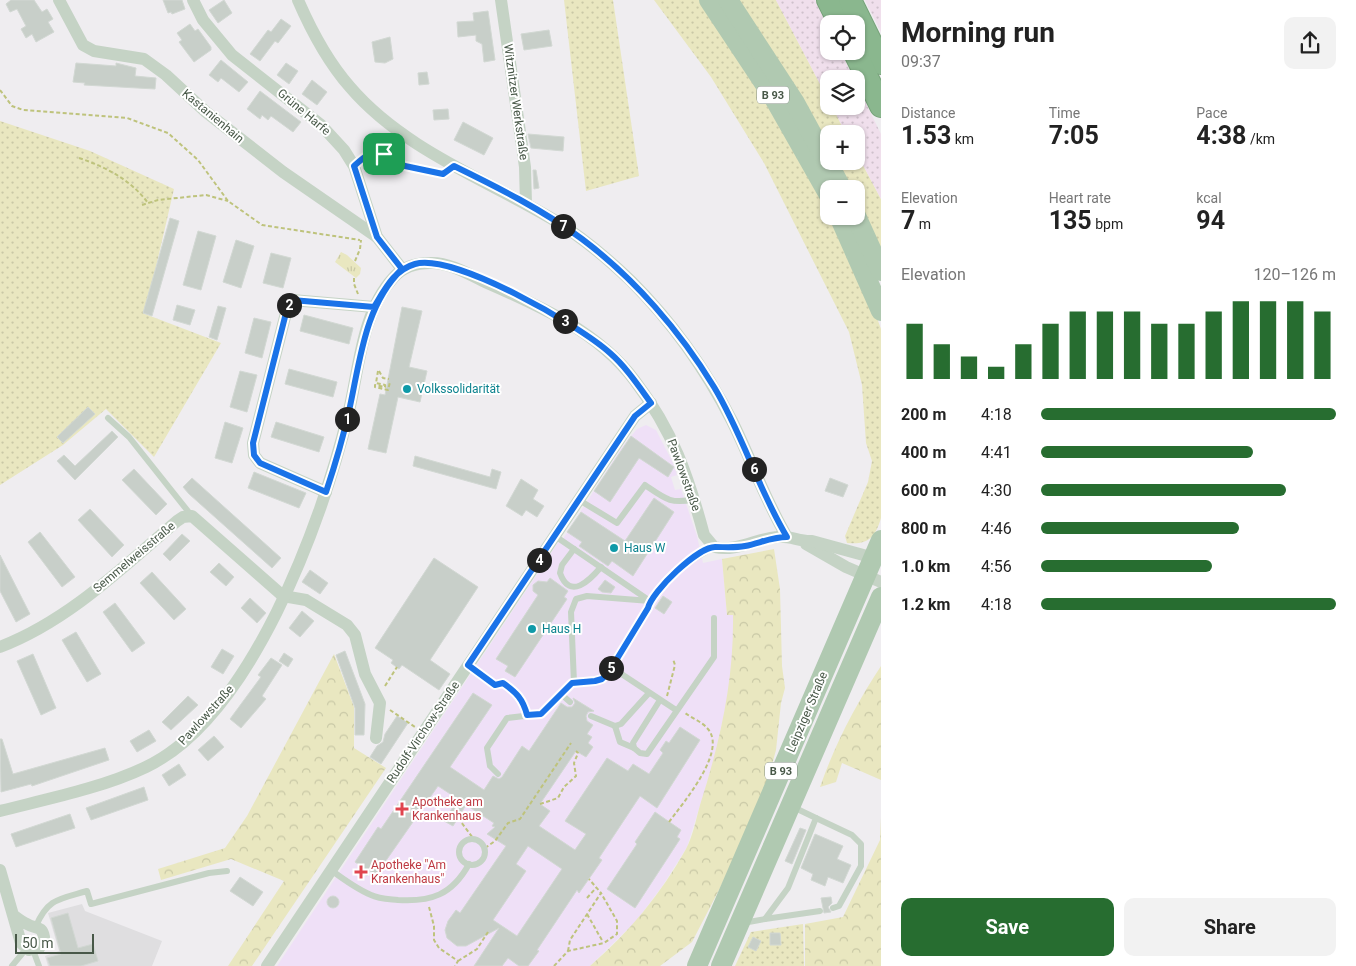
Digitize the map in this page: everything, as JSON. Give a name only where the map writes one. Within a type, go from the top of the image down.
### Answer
[{"type":"highway","points":[[828,0],[836,15]]},
{"type":"highway","points":[[850,0],[881,63]]},
{"type":"highway","points":[[858,60],[881,106]]},
{"type":"main road","name":"B 93","points":[[709,0],[774,98],[820,180]]},
{"type":"main road","name":"B 93","points":[[728,0],[795,103],[837,180]]},
{"type":"main road","points":[[843,225],[881,311]]},
{"type":"main road","points":[[860,225],[881,271]]},
{"type":"main road","name":"Leipziger Straße","points":[[698,966],[877,563]]},
{"type":"main road","name":"Leipziger Straße","points":[[721,966],[881,597]]},
{"type":"street","name":"Kastanienhain","points":[[59,0],[84,45],[94,51],[144,60],[166,75],[206,112],[283,172],[377,237]]},
{"type":"street","name":"Grüne Harfe","points":[[193,0],[207,25],[232,55],[321,125],[344,150],[354,166],[377,237],[402,269]]},
{"type":"street","points":[[298,0],[307,22],[349,86],[385,120],[454,166],[526,204],[569,230],[599,253],[631,282],[672,326],[714,388],[733,423],[774,515],[787,537]]},
{"type":"street","name":"Witznitzer Werkstraße","points":[[501,0],[525,167],[526,204]]},
{"type":"street","name":"Pawlowstraße","points":[[0,812],[86,788],[138,770],[179,747],[208,718],[239,679],[263,638],[283,596],[309,540],[326,492],[338,457],[367,330],[368,306],[402,269],[417,264],[440,264],[472,276],[552,313],[580,330],[609,352],[634,379],[651,403],[676,446],[704,535],[714,547]]},
{"type":"street","points":[[326,492],[260,463],[254,455],[253,443],[287,309],[292,300],[368,306]]},
{"type":"street","name":"Rudolf-Virchow-Straße","points":[[267,966],[635,416],[651,403]]},
{"type":"street","points":[[192,516],[283,596],[306,600],[347,625],[355,635],[365,674],[380,703],[376,738]]},
{"type":"street","name":"Semmelweisstraße","points":[[0,647],[34,632],[64,613],[118,572],[177,521],[183,517],[192,516]]},
{"type":"street","points":[[714,547],[734,548],[776,537],[787,537],[805,542],[812,541],[877,563]]},
{"type":"street","points":[[805,542],[806,545],[877,563]]},
{"type":"street","points":[[0,870],[21,943],[30,949],[40,947],[44,941],[42,930],[36,926],[29,926],[13,914]]},
{"type":"lane","points":[[108,418],[148,460],[192,516]]},
{"type":"lane","points":[[579,500],[617,523],[644,485],[664,499],[679,503],[694,499]]},
{"type":"lane","points":[[555,536],[650,601]]},
{"type":"lane","points":[[498,774],[490,766],[487,748],[491,739],[507,718],[541,714],[574,683],[602,679],[609,672],[648,608],[650,601],[679,568],[714,547]]},
{"type":"lane","points":[[574,549],[562,565],[560,574],[567,584],[573,587],[582,584],[600,566]]},
{"type":"lane","points":[[574,683],[571,612],[576,600],[588,596],[650,601]]},
{"type":"lane","points":[[615,726],[620,742],[640,753],[647,754],[714,657],[714,618]]},
{"type":"lane","points":[[609,672],[617,671],[677,709]]},
{"type":"lane","points":[[590,716],[615,726],[621,724],[649,693]]},
{"type":"lane","points":[[561,694],[570,702]]},
{"type":"lane","points":[[634,748],[636,736],[662,701]]},
{"type":"lane","points":[[790,806],[852,835],[861,844],[863,853],[861,866],[839,906],[833,908]]},
{"type":"lane","points":[[765,919],[788,888],[816,818]]},
{"type":"lane","points":[[331,870],[371,895],[380,898],[429,899],[449,889],[460,880],[469,864],[481,861],[485,855],[485,848],[481,842],[473,838],[465,840],[459,847],[459,856],[469,864]]},
{"type":"lane","points":[[36,926],[42,912],[49,904],[87,891],[91,904],[209,873],[227,871]]},
{"type":"lane","points":[[739,923],[820,911]]},
{"type":"lane","points":[[12,966],[30,949],[39,966]]},
{"type":"path","points":[[0,90],[12,106],[23,110],[127,118],[168,133],[198,160],[228,201],[262,226],[361,240],[377,237]]},
{"type":"path","points":[[354,166],[364,156],[373,152],[384,154],[405,166],[430,172],[443,174],[454,166]]},
{"type":"path","points":[[79,158],[103,166],[137,189],[148,203]]},
{"type":"path","points":[[142,205],[206,195],[228,201]]},
{"type":"path","points":[[355,261],[360,249],[361,240]]},
{"type":"path","points":[[354,278],[354,284],[368,306]]},
{"type":"path","points":[[379,371],[383,378],[389,380],[388,390],[375,388],[376,385],[385,387],[385,385],[376,383],[379,371]]},
{"type":"path","points":[[662,701],[676,665],[673,659]]},
{"type":"path","points":[[468,665],[495,685],[503,683],[517,693],[524,703],[527,715]]},
{"type":"path","points":[[377,698],[397,667]]},
{"type":"path","points":[[669,822],[698,783],[711,752],[713,737],[708,728],[677,709]]},
{"type":"path","points":[[398,714],[416,727]]},
{"type":"path","points":[[485,848],[495,841],[508,823],[520,820],[571,743]]},
{"type":"path","points":[[540,804],[558,798],[564,787],[576,776],[574,763],[578,753],[576,751]]},
{"type":"path","points":[[458,818],[473,838]]},
{"type":"path","points":[[568,951],[604,943],[617,934],[618,927],[614,913],[601,893],[589,880]]},
{"type":"path","points":[[587,898],[596,888]]},
{"type":"path","points":[[554,966],[568,951],[570,940],[601,893]]},
{"type":"path","points":[[429,899],[429,914],[434,926],[434,940],[439,948],[458,961]]},
{"type":"path","points":[[587,914],[604,943]]},
{"type":"path","points":[[455,966],[458,961],[477,949],[488,932]]},
{"type":"shaded area","points":[[646,425],[656,430],[673,463],[677,475],[671,477],[675,490],[681,489],[697,536],[703,563],[722,559],[727,615],[733,615],[734,656],[730,687],[713,764],[687,847],[663,885],[637,920],[590,966],[277,966],[559,541],[561,542],[622,447],[637,429]]},
{"type":"shaded area","points":[[82,904],[85,911],[162,941],[152,966],[48,966],[45,956],[59,951],[48,913]]},
{"type":"green space","points":[[564,0],[613,0],[639,176],[586,191]]},
{"type":"green space","points":[[654,0],[700,0],[756,80],[820,192],[820,225],[836,225],[869,296],[881,329],[881,518],[876,531],[870,539],[860,543],[847,543],[845,536],[868,482],[872,461],[866,443],[862,385],[849,332],[764,163],[711,77]]},
{"type":"green space","points":[[737,0],[776,0],[820,84],[820,115],[836,115],[842,125],[820,125],[820,134]]},
{"type":"green space","points":[[0,121],[90,151],[174,189],[145,314],[221,343],[154,457],[106,409],[63,445],[0,485]]},
{"type":"green space","points":[[865,169],[881,199],[881,257],[865,222],[865,180],[844,180],[840,170]]},
{"type":"green space","points":[[341,252],[361,268],[360,274],[356,278],[335,262]]},
{"type":"green space","points":[[774,549],[780,589],[782,666],[785,688],[781,703],[776,750],[766,787],[720,888],[692,942],[660,966],[590,966],[618,940],[655,897],[686,849],[692,833],[714,758],[731,664],[733,615],[727,615],[722,559]]},
{"type":"green space","points":[[334,654],[354,707],[354,748],[386,768],[252,966],[228,966],[284,881],[231,859],[161,880],[158,869],[225,848],[247,816]]},
{"type":"green space","points":[[881,666],[881,780],[842,763],[836,782],[820,787],[832,755],[847,725]]},
{"type":"green space","points":[[881,817],[881,966],[805,966],[805,924],[843,917],[880,840]]},
{"type":"green space","points":[[803,924],[804,966],[735,966],[751,932]]},
{"type":"sand","points":[[776,0],[815,0],[823,15],[820,15],[820,60],[844,60],[850,70],[820,70],[820,84]]},
{"type":"sand","points":[[865,0],[881,0],[881,32]]},
{"type":"sand","points":[[865,101],[881,134],[881,199],[865,169],[865,125],[842,125],[836,115],[865,115]]},
{"type":"building","points":[[11,0],[34,0],[42,12],[47,9],[53,19],[48,22],[54,32],[36,42],[32,34],[26,38],[21,29],[26,26],[17,9],[10,12],[6,4]]},
{"type":"building","points":[[163,0],[182,0],[185,9],[172,14],[171,12],[168,13]]},
{"type":"building","points":[[224,0],[232,13],[218,23],[209,10]]},
{"type":"building","points":[[488,11],[495,60],[484,62],[482,44],[476,41],[476,35],[458,37],[457,22],[474,21],[473,13]]},
{"type":"building","points":[[281,19],[291,26],[278,43],[275,41],[260,61],[250,54],[268,30],[271,32]]},
{"type":"building","points":[[190,24],[195,31],[198,29],[211,47],[211,50],[194,62],[179,42],[182,40],[177,33]]},
{"type":"building","points":[[549,30],[552,46],[524,50],[521,34]]},
{"type":"building","points":[[390,37],[393,59],[385,63],[375,62],[372,42]]},
{"type":"building","points":[[221,60],[248,82],[239,92],[221,78],[218,82],[209,75]]},
{"type":"building","points":[[76,63],[116,66],[116,63],[136,68],[135,76],[156,78],[155,89],[84,85],[85,83],[73,82]]},
{"type":"building","points":[[286,63],[298,71],[289,84],[277,75]]},
{"type":"building","points":[[427,72],[429,84],[419,85],[418,73]]},
{"type":"building","points":[[312,80],[327,92],[317,105],[302,94]]},
{"type":"building","points":[[260,91],[301,122],[293,132],[271,116],[268,120],[262,115],[260,119],[247,109]]},
{"type":"building","points":[[448,109],[449,119],[434,120],[433,110]]},
{"type":"building","points":[[463,122],[493,138],[484,155],[454,140]]},
{"type":"building","points":[[528,134],[564,137],[563,151],[531,148]]},
{"type":"building","points":[[533,170],[536,170],[539,188],[534,189]]},
{"type":"building","points":[[170,218],[179,221],[152,316],[143,313]]},
{"type":"building","points":[[198,231],[216,236],[201,290],[183,285]]},
{"type":"building","points":[[236,240],[254,246],[241,288],[223,282]]},
{"type":"building","points":[[271,253],[291,258],[283,288],[263,283]]},
{"type":"building","points":[[177,305],[195,310],[190,325],[173,320]]},
{"type":"building","points":[[218,306],[226,308],[217,340],[209,337]]},
{"type":"building","points":[[402,307],[422,311],[409,367],[427,371],[420,402],[398,397],[386,453],[368,449],[380,394],[385,395]]},
{"type":"building","points":[[304,315],[353,328],[349,344],[300,331]]},
{"type":"building","points":[[254,318],[271,322],[262,358],[245,353]]},
{"type":"building","points":[[289,369],[337,382],[333,397],[285,384]]},
{"type":"building","points":[[240,371],[257,375],[247,412],[230,407]]},
{"type":"building","points":[[88,407],[95,414],[63,443],[57,437]]},
{"type":"building","points":[[225,422],[243,428],[232,463],[215,458]]},
{"type":"building","points":[[276,422],[324,437],[319,452],[271,437]]},
{"type":"building","points":[[112,431],[118,437],[75,480],[57,461],[64,455],[75,466]]},
{"type":"building","points":[[631,436],[674,467],[668,477],[639,458],[610,502],[594,491]]},
{"type":"building","points":[[415,456],[490,477],[492,469],[501,472],[496,489],[413,466]]},
{"type":"building","points":[[134,469],[167,504],[156,515],[122,480]]},
{"type":"building","points":[[254,472],[306,493],[299,508],[248,488]]},
{"type":"building","points":[[192,478],[281,558],[272,568],[189,494],[183,487]]},
{"type":"building","points":[[830,478],[848,485],[843,497],[825,491]]},
{"type":"building","points":[[521,479],[538,490],[533,499],[544,506],[537,517],[526,510],[522,516],[506,506]]},
{"type":"building","points":[[654,498],[674,512],[633,576],[612,561],[608,566],[579,546],[582,542],[567,532],[581,512],[625,541]]},
{"type":"building","points":[[90,509],[124,545],[112,557],[78,520]]},
{"type":"building","points":[[40,532],[75,577],[62,587],[28,542]]},
{"type":"building","points":[[182,534],[190,541],[170,561],[163,554]]},
{"type":"building","points":[[0,555],[30,614],[16,622],[0,591]]},
{"type":"building","points":[[434,558],[478,587],[430,660],[450,674],[439,690],[402,665],[399,669],[391,663],[393,660],[375,648]]},
{"type":"building","points":[[219,563],[234,577],[226,586],[210,572]]},
{"type":"building","points":[[310,570],[328,583],[320,594],[302,582]]},
{"type":"building","points":[[152,572],[186,609],[174,620],[140,583]]},
{"type":"building","name":"Haus H","points":[[550,578],[568,591],[564,597],[567,599],[515,677],[505,671],[508,666],[496,659],[538,595],[533,591],[533,585],[538,581],[547,582]]},
{"type":"building","points":[[605,580],[615,587],[611,593],[602,592],[598,589]]},
{"type":"building","points":[[663,596],[672,602],[664,614],[655,608]]},
{"type":"building","points":[[250,598],[266,613],[257,623],[241,608]]},
{"type":"building","points":[[115,603],[145,643],[132,652],[103,612]]},
{"type":"building","points":[[302,611],[314,621],[300,637],[289,628]]},
{"type":"building","points":[[76,632],[101,674],[87,682],[62,640]]},
{"type":"building","points":[[222,649],[234,656],[223,674],[211,667]]},
{"type":"building","points":[[345,651],[365,704],[364,735],[355,735],[355,708],[336,655]]},
{"type":"building","points":[[284,653],[293,659],[288,667],[279,661]]},
{"type":"building","points":[[33,654],[56,708],[41,715],[17,661]]},
{"type":"building","points":[[271,658],[282,665],[262,696],[266,699],[241,728],[230,719],[261,677],[258,675]]},
{"type":"building","points":[[473,693],[492,705],[450,767],[484,790],[493,776],[499,779],[502,777],[522,746],[529,751],[561,703],[567,707],[572,707],[575,703],[573,698],[594,711],[588,712],[586,716],[587,721],[593,725],[587,734],[592,737],[588,743],[593,747],[586,757],[576,751],[540,804],[550,811],[539,826],[575,850],[586,834],[565,821],[607,758],[628,771],[633,764],[649,774],[663,753],[660,750],[666,741],[669,743],[680,727],[700,740],[657,808],[640,796],[599,858],[602,860],[579,893],[577,890],[528,966],[519,966],[508,958],[502,966],[474,966],[499,928],[466,946],[457,946],[447,938],[445,930],[448,921],[456,910],[460,913],[506,846],[487,834],[495,827],[492,826],[494,823],[466,805],[453,826],[444,821],[458,799],[438,786],[376,875],[370,871],[367,876],[358,870],[361,866],[355,862],[378,827],[381,829]],"holes":[[[528,846],[562,869],[517,936],[493,920],[526,871],[516,864]]]},
{"type":"building","points":[[188,696],[198,705],[171,730],[162,722]]},
{"type":"building","points":[[397,716],[408,723],[381,764],[370,757],[377,746],[383,742],[385,734]]},
{"type":"building","points":[[149,730],[156,741],[137,752],[130,741]]},
{"type":"building","points":[[214,736],[224,747],[208,761],[198,750]]},
{"type":"building","points":[[0,739],[2,739],[13,774],[105,748],[109,760],[32,786],[31,784],[1,792]]},
{"type":"building","points":[[179,764],[186,775],[169,786],[162,775]]},
{"type":"building","points":[[144,787],[148,800],[91,820],[86,808]]},
{"type":"building","points":[[655,812],[681,830],[677,837],[680,839],[635,908],[607,889],[637,844],[635,842]]},
{"type":"building","points":[[70,814],[75,828],[16,847],[11,834]]},
{"type":"building","points":[[800,828],[806,830],[792,864],[785,861]]},
{"type":"building","points":[[815,834],[843,846],[837,859],[851,865],[843,883],[828,877],[825,886],[811,880],[813,874],[801,868]]},
{"type":"building","points":[[240,877],[263,892],[253,906],[230,891]]},
{"type":"building","points":[[331,896],[335,896],[339,902],[335,908],[331,908],[327,904],[327,900]]},
{"type":"building","points":[[831,897],[832,903],[828,907],[831,912],[824,913],[821,898]]},
{"type":"building","points":[[68,913],[78,948],[93,944],[98,961],[81,966],[50,966],[47,958],[61,954],[51,918]]},
{"type":"building","points":[[770,933],[780,933],[781,945],[770,945]]},
{"type":"building","points":[[753,937],[761,941],[756,951],[748,947]]},
{"type":"place","name":"Volkssolidarität","points":[[407,389]]},
{"type":"place","name":"Haus W","points":[[614,548]]},
{"type":"place","name":"Haus H","points":[[532,629]]},
{"type":"place","name":"Apotheke am Krankenhaus","points":[[402,809]]},
{"type":"place","name":"Apotheke \"Am Krankenhaus\"","points":[[361,872]]},
{"type":"route","points":[[384,154],[373,152],[364,156],[354,166],[365,195],[377,237],[402,269],[391,280],[374,307],[338,457],[326,492],[260,463],[254,455],[253,443],[287,309],[292,300],[374,307],[391,280],[402,269],[417,264],[434,262],[514,294],[552,313],[580,330],[609,352],[634,379],[651,403],[635,416],[468,665],[495,685],[503,683],[517,693],[524,703],[527,715],[541,714],[572,683],[602,679],[609,672],[648,608],[650,601],[667,580],[687,562],[714,547],[734,548],[776,537],[787,537],[774,515],[733,423],[714,388],[672,326],[631,282],[581,238],[526,204],[478,178],[454,166],[443,174],[405,166],[384,154]]}]
